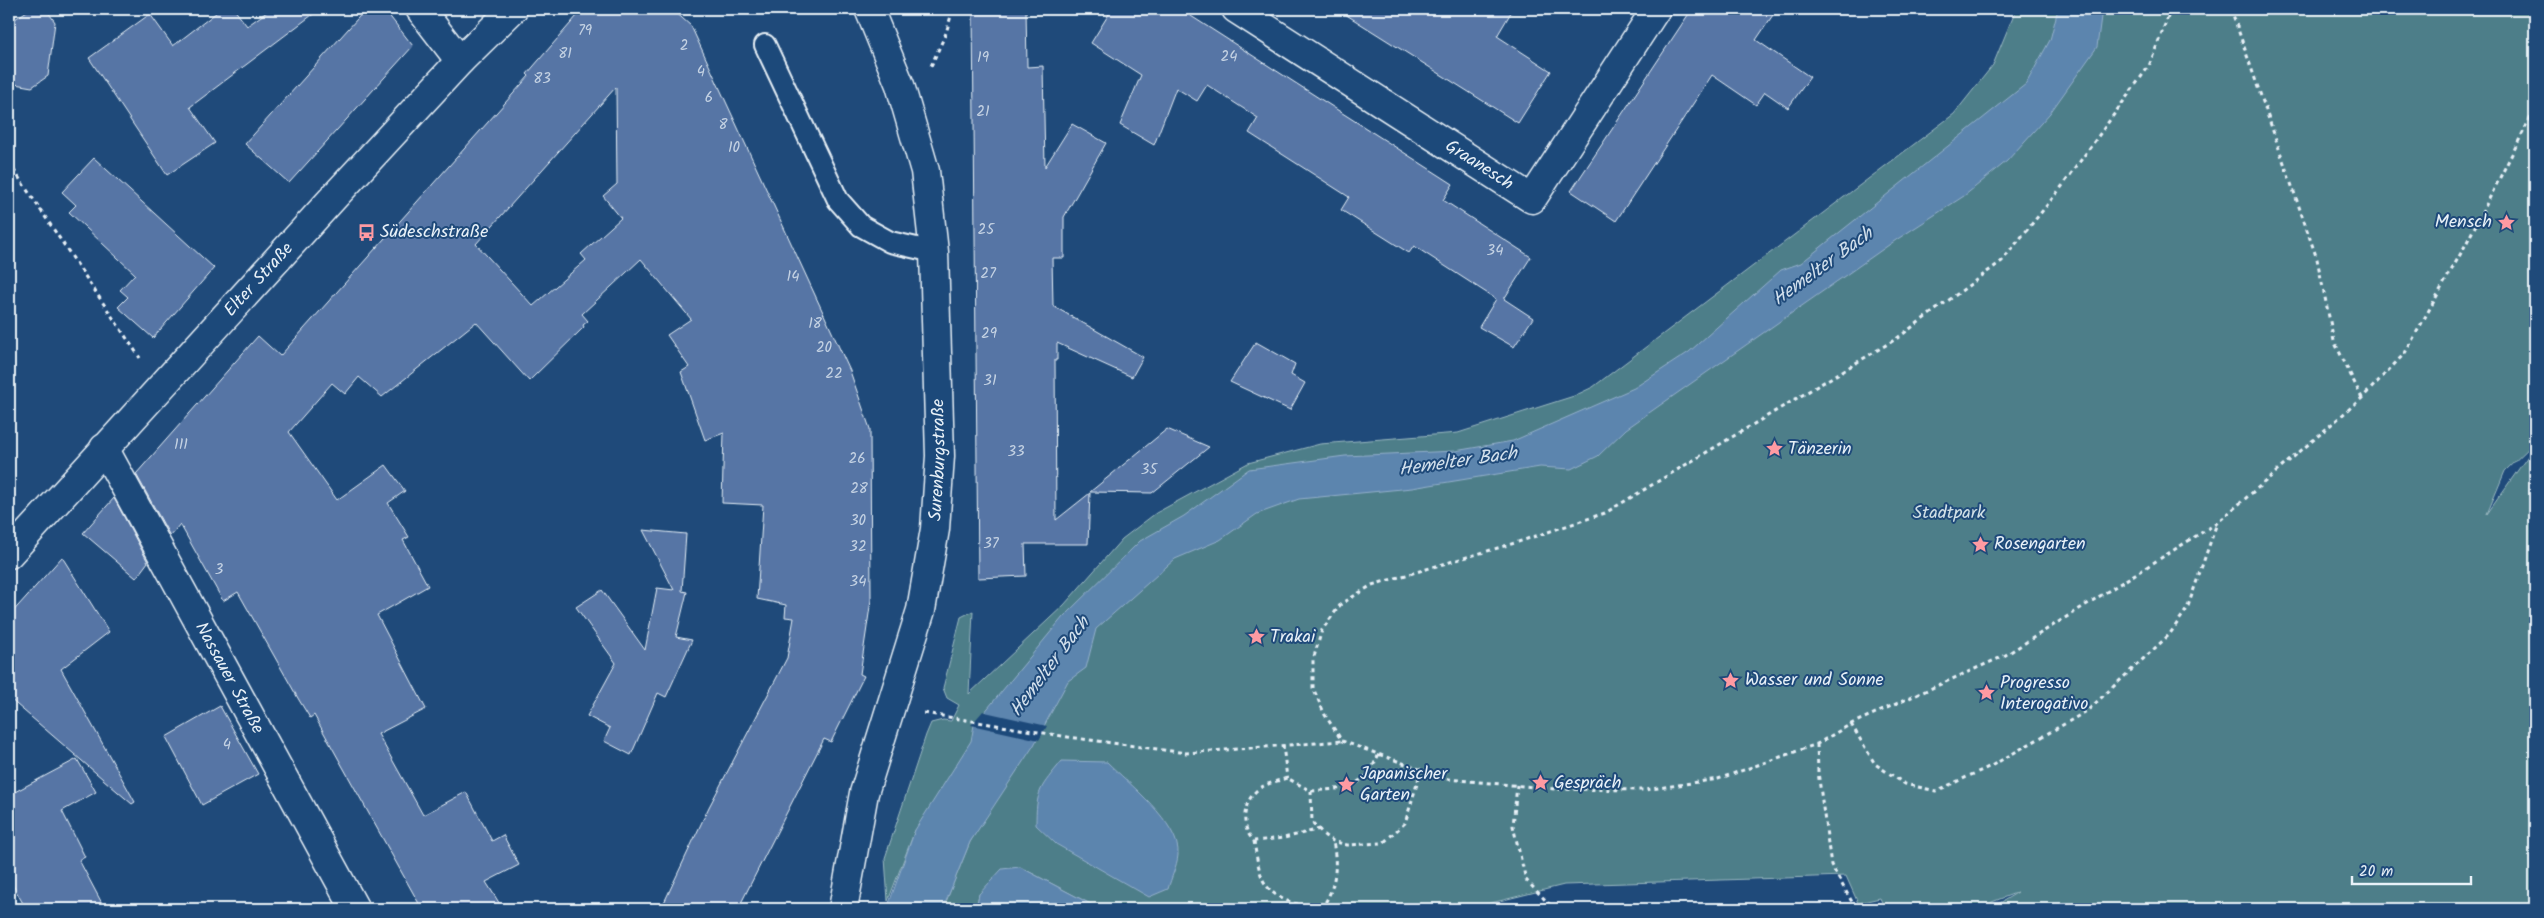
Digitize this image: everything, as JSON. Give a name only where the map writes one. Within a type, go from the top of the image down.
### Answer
[{"type":"street","points":[[420,9],[460,61]]},
{"type":"street","name":"Elter Straße","points":[[9,554],[460,61],[513,9]]},
{"type":"street","name":"Surenburgstraße","points":[[843,909],[864,793],[921,610],[935,529],[940,456],[934,252],[925,171],[910,113],[869,9]]},
{"type":"street","name":"Graanesch","points":[[1236,9],[1532,199],[1656,9]]},
{"type":"street","name":"Nassauer Straße","points":[[104,448],[355,909]]},
{"type":"lane","points":[[765,45],[838,200],[860,226],[890,242],[934,252]]},
{"type":"path","points":[[910,113],[946,33],[953,9]]},
{"type":"path","points":[[1342,741],[1325,715],[1313,688],[1313,660],[1322,630],[1341,604],[1372,585],[1518,542],[1604,514],[1896,339],[2002,261],[2060,189],[2149,66],[2171,9]]},
{"type":"path","points":[[2231,9],[2316,259],[2334,341],[2362,398]]},
{"type":"path","points":[[958,718],[1068,737],[1186,753],[1342,741],[1447,779],[1555,789],[1645,790],[1718,780],[1817,744],[1851,724],[2004,656],[2217,523],[2362,398],[2405,353],[2466,244],[2535,109]]},
{"type":"path","points":[[9,163],[159,388]]},
{"type":"path","points":[[1851,724],[1875,764],[1905,784],[1936,792],[1991,766],[2086,711],[2169,635],[2187,609],[2217,523]]},
{"type":"path","points":[[1817,744],[1818,772],[1831,865],[1856,909]]},
{"type":"path","points":[[1283,745],[1287,778]]},
{"type":"path","points":[[1333,841],[1336,868],[1333,890],[1325,903],[1313,906],[1291,902],[1277,896],[1264,882],[1254,842],[1247,834],[1244,821],[1249,802],[1258,789],[1287,778],[1311,791],[1349,788],[1359,783],[1369,774],[1379,754]]},
{"type":"path","points":[[1311,791],[1312,822],[1333,841],[1347,845],[1383,843],[1405,824],[1421,771]]},
{"type":"path","points":[[1517,785],[1514,826],[1526,880],[1553,908]]},
{"type":"path","points":[[1254,842],[1284,838],[1320,829]]},
{"type":"green space","name":"Stadtpark","points":[[2016,9],[2535,9],[2535,442],[2505,471],[2487,514],[2535,446],[2535,909],[1990,909],[2018,892],[1992,902],[1983,909],[1885,909],[1880,898],[1858,903],[1846,876],[1564,885],[1467,909],[1100,909],[1020,867],[979,894],[976,909],[943,909],[970,842],[984,819],[915,830],[888,901],[885,858],[926,735],[931,723],[943,720],[951,721],[959,705],[947,698],[943,688],[961,617],[973,611],[969,694],[1064,605],[1122,539],[1156,513],[1248,463],[1320,444],[1458,433],[1574,396],[1593,387],[1954,114],[1993,65]]},
{"type":"water","name":"Hemelter Bach","points":[[2058,9],[2102,9],[2097,47],[2050,113],[2007,161],[1964,196],[1896,240],[1626,429],[1598,456],[1571,469],[1540,467],[1412,488],[1299,499],[1257,514],[1220,540],[1175,559],[1096,629],[1086,668],[1068,681],[1034,745],[970,842],[943,909],[887,909],[915,830],[971,741],[974,725],[1063,617],[1140,541],[1184,516],[1249,469],[1345,456],[1455,451],[1513,441],[1634,388],[1689,352],[1781,270],[1801,263],[2026,84],[2050,40]]},
{"type":"water","points":[[1062,761],[1107,762],[1162,817],[1177,843],[1178,855],[1168,889],[1149,897],[1056,844],[1036,825],[1038,796],[1044,784]]},
{"type":"water","points":[[1020,867],[1100,909],[976,909],[979,894],[1002,869]]},
{"type":"pier","points":[[983,711],[1047,726],[1039,740],[971,725]]},
{"type":"building","points":[[30,9],[46,9],[55,22],[48,76],[32,87],[9,83],[9,23]]},
{"type":"building","points":[[221,9],[234,9],[247,26],[271,9],[320,9],[190,107],[215,143],[167,175],[89,58],[150,14],[173,46]]},
{"type":"building","points":[[366,9],[384,9],[413,46],[289,183],[245,144]]},
{"type":"building","points":[[583,9],[672,9],[691,26],[850,371],[870,429],[871,600],[860,674],[864,676],[831,742],[824,739],[738,909],[661,909],[709,807],[787,658],[794,618],[785,617],[786,605],[757,599],[763,505],[722,503],[724,433],[705,440],[681,372],[689,367],[667,335],[691,319],[641,259],[582,314],[588,321],[583,325],[584,327],[529,381],[476,322],[382,397],[359,377],[345,394],[332,383],[289,432],[337,500],[386,465],[405,491],[388,503],[409,537],[403,540],[428,586],[377,615],[426,709],[378,734],[423,815],[466,792],[492,841],[503,835],[519,865],[486,882],[503,909],[422,909],[314,715],[310,718],[238,592],[223,601],[180,524],[170,536],[136,474],[258,336],[280,356],[529,76],[527,74]],"holes":[[[616,87],[617,184],[603,196],[621,218],[581,254],[586,260],[533,306],[476,244]]]},
{"type":"building","points":[[973,9],[1026,9],[1027,67],[1043,66],[1045,167],[1072,124],[1106,143],[1064,217],[1064,258],[1052,258],[1053,306],[1143,357],[1132,377],[1057,343],[1057,360],[1055,360],[1056,520],[1090,493],[1088,544],[1025,544],[1026,576],[978,578]]},
{"type":"building","points":[[1112,9],[1180,9],[1453,184],[1443,200],[1531,257],[1504,299],[1533,318],[1514,347],[1479,327],[1496,299],[1414,246],[1409,253],[1341,210],[1349,197],[1249,133],[1258,118],[1207,85],[1197,101],[1176,88],[1154,145],[1120,125],[1141,75],[1091,43]]},
{"type":"building","points":[[1337,9],[1513,9],[1497,36],[1551,71],[1518,123]]},
{"type":"building","points":[[1692,9],[1777,9],[1756,40],[1810,77],[1788,108],[1765,92],[1756,105],[1712,75],[1616,221],[1571,191]]},
{"type":"building","points":[[94,158],[214,268],[153,338],[118,307],[128,297],[120,290],[135,274],[69,212],[76,205],[62,192]]},
{"type":"building","points":[[1256,342],[1295,364],[1291,375],[1305,383],[1290,410],[1230,382]]},
{"type":"building","points":[[1167,429],[1209,447],[1152,493],[1090,492]]},
{"type":"building","points":[[114,498],[148,562],[136,578],[83,533]]},
{"type":"building","points":[[643,530],[686,534],[682,591],[687,592],[676,637],[692,640],[666,697],[658,693],[631,755],[604,741],[610,728],[587,716],[616,663],[576,607],[602,590],[645,650],[657,588],[674,590]]},
{"type":"building","points":[[62,557],[109,632],[61,669],[135,802],[132,804],[9,698],[9,616]]},
{"type":"building","points":[[220,706],[258,774],[202,805],[166,737]]},
{"type":"building","points":[[77,759],[96,792],[62,811],[85,857],[79,860],[105,909],[26,909],[9,878],[9,795]]},
{"type":"place","name":"Mensch","points":[[2506,222]]},
{"type":"place","name":"Südeschstraße","points":[[366,232]]},
{"type":"place","name":"Tänzerin","points":[[1774,449]]},
{"type":"place","name":"Rosengarten","points":[[1980,544]]},
{"type":"place","name":"Trakai","points":[[1256,637]]},
{"type":"place","name":"Wasser und Sonne","points":[[1731,680]]},
{"type":"place","name":"Progresso Interogativo","points":[[1986,693]]},
{"type":"place","name":"Gespräch","points":[[1540,783]]},
{"type":"place","name":"Japanischer Garten","points":[[1346,784]]}]
